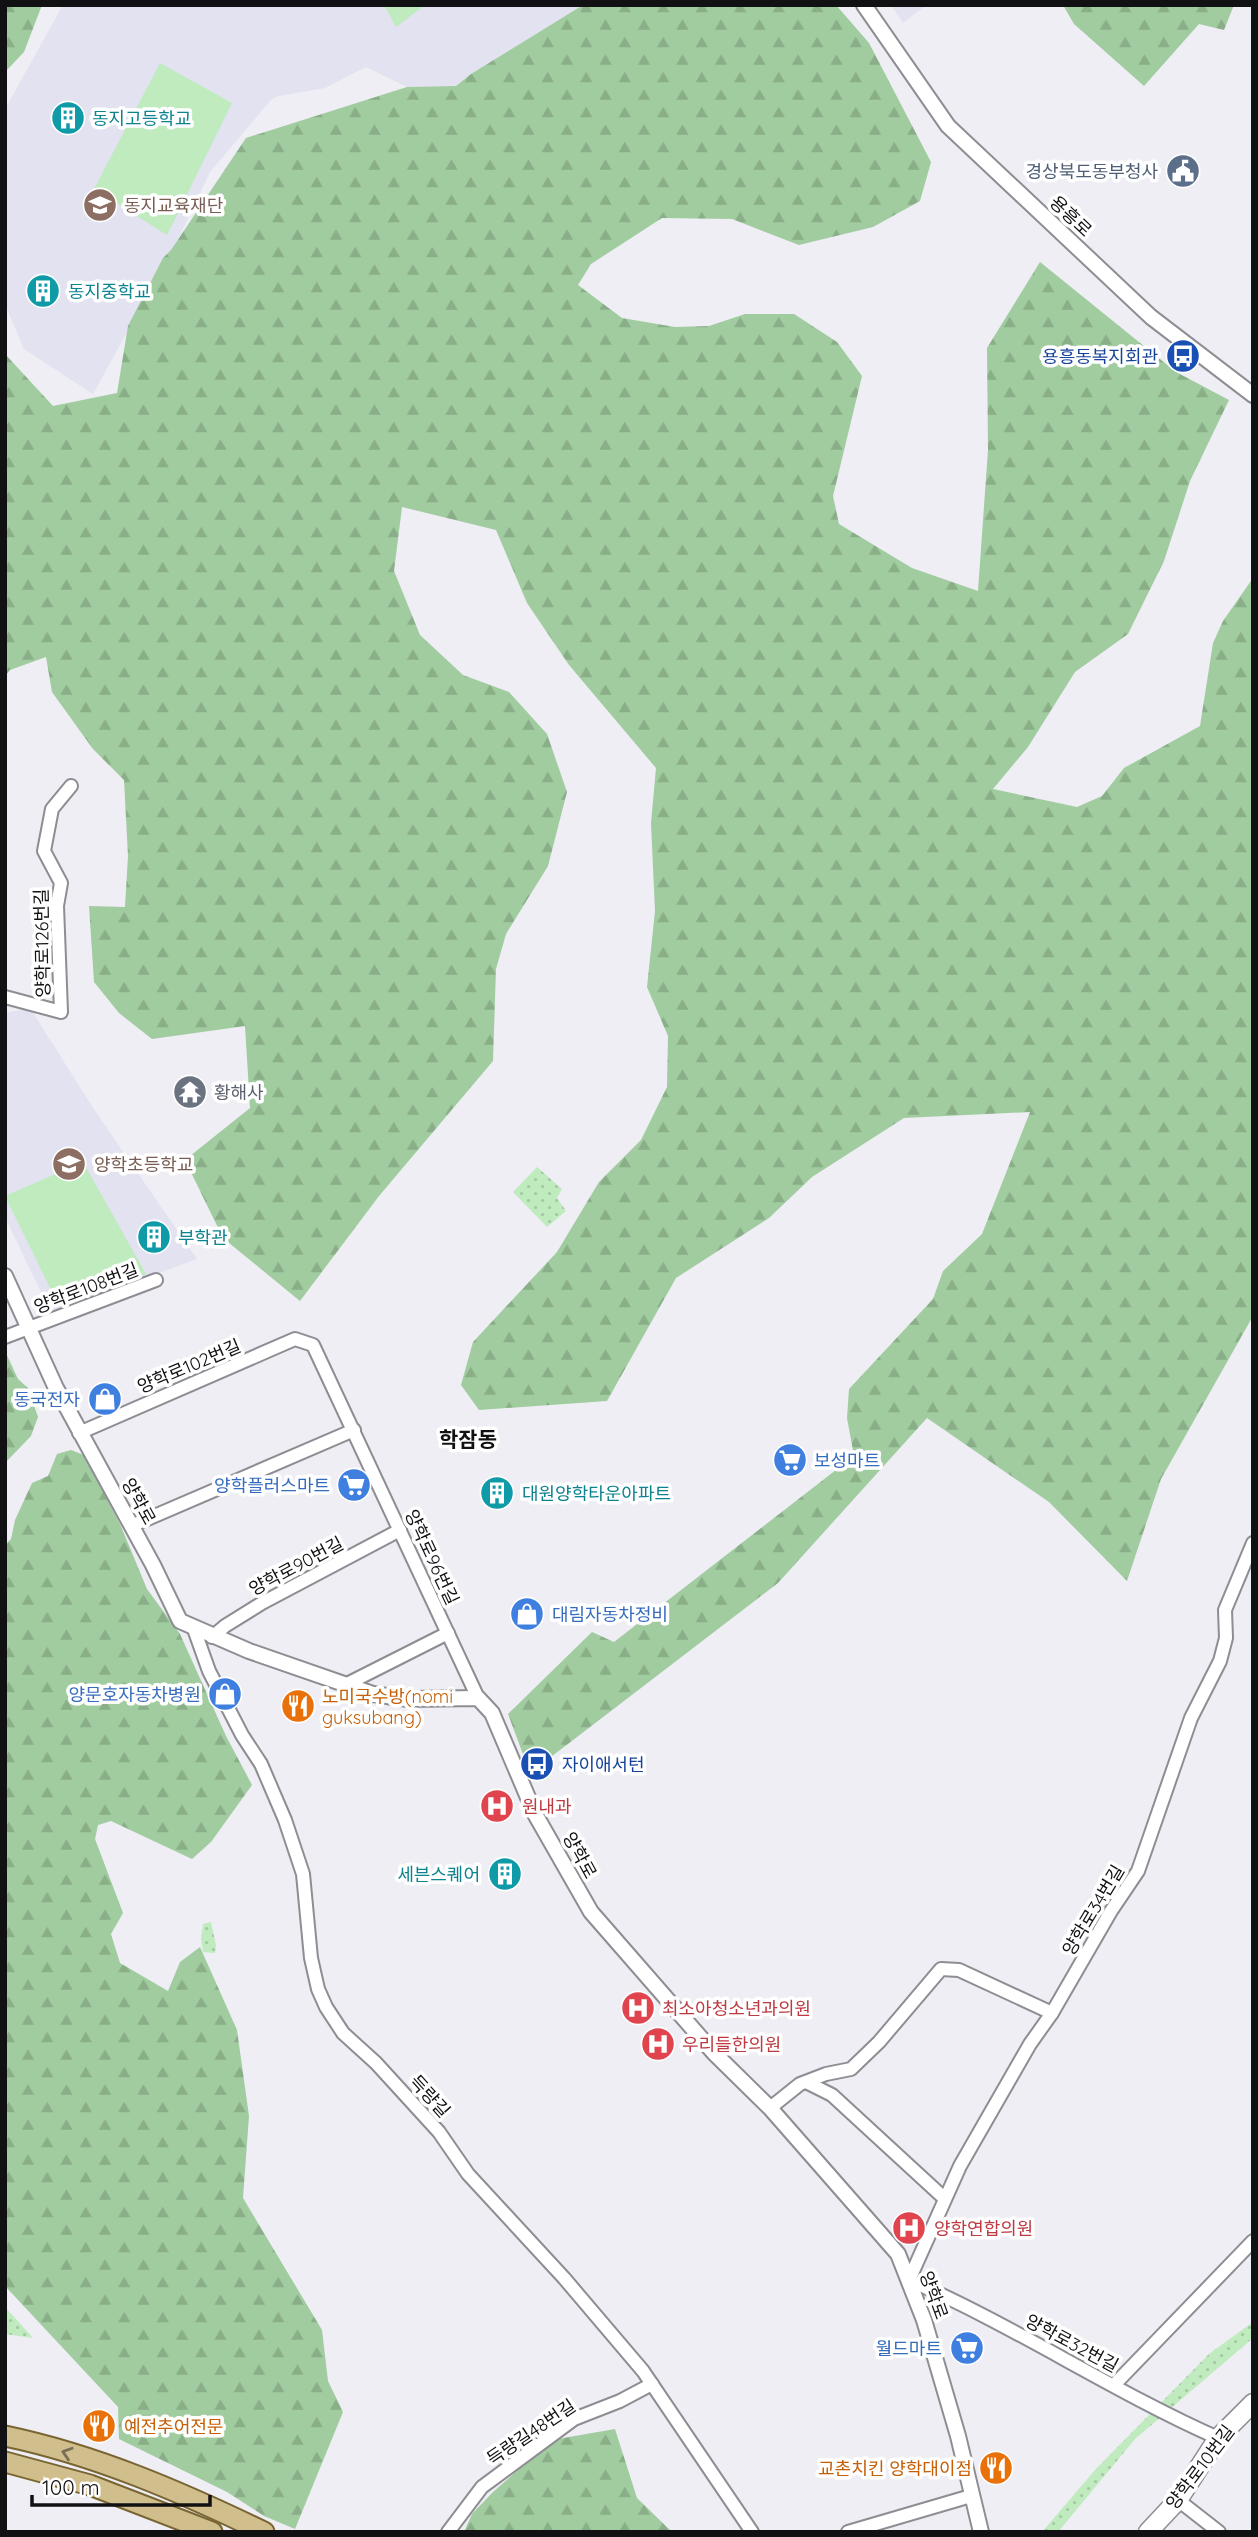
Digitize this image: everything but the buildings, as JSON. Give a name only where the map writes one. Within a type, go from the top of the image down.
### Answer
[{"type":"main road","name":"양학로10번길","points":[[1148,2532],[1178,2500],[1219,2438],[1253,2403]]},
{"type":"main road","points":[[5,2436],[35,2442],[183,2493],[264,2532]]},
{"type":"main road","points":[[5,2462],[90,2485],[212,2532]]},
{"type":"street","name":"용흥로","points":[[864,5],[948,125],[1151,317],[1253,395]]},
{"type":"street","name":"양학로126번길","points":[[5,997],[61,1012],[57,906],[61,883],[44,850],[52,809],[71,786]]},
{"type":"street","name":"양학로","points":[[5,1276],[79,1433],[180,1621],[212,1637],[373,1694],[408,1699],[478,1699],[492,1713],[535,1814],[591,1913],[714,2053],[770,2108],[898,2254],[932,2346],[958,2436],[980,2531]]},
{"type":"street","name":"양학로108번길","points":[[5,1337],[156,1280]]},
{"type":"street","name":"양학로102번길","points":[[79,1433],[295,1339],[313,1345]]},
{"type":"street","name":"양학로96번길","points":[[313,1345],[478,1699]]},
{"type":"street","points":[[131,1526],[354,1430]]},
{"type":"street","name":"양학로90번길","points":[[212,1637],[262,1603],[400,1530]]},
{"type":"street","name":"양학로34번길","points":[[909,2280],[960,2166],[1030,2044],[1052,2013],[1111,1911],[1138,1871],[1191,1718],[1220,1661],[1226,1638],[1225,1610],[1253,1543]]},
{"type":"street","name":"득량길","points":[[194,1629],[209,1671],[242,1735],[261,1764],[285,1820],[303,1874],[311,1958],[318,1989],[342,2034],[376,2063],[439,2132],[468,2174],[564,2278],[652,2384],[752,2532]]},
{"type":"street","points":[[347,1684],[448,1633]]},
{"type":"street","points":[[770,2108],[806,2082],[826,2074],[851,2069],[879,2042],[942,1969],[960,1969],[1052,2013]]},
{"type":"street","points":[[806,2082],[832,2095],[944,2198]]},
{"type":"street","points":[[1114,2385],[1253,2241]]},
{"type":"street","name":"양학로32번길","points":[[909,2280],[1114,2385],[1159,2412],[1219,2438]]},
{"type":"street","name":"득량길48번길","points":[[448,2532],[482,2487],[574,2419],[620,2401],[652,2384]]},
{"type":"street","points":[[848,2532],[971,2496]]},
{"type":"street","points":[[1178,2500],[1219,2532]]},
{"type":"shaded area","name":"동지교육재단","points":[[63,5],[583,5],[456,86],[407,87],[366,67],[325,88],[278,96],[271,100],[210,172],[179,237],[93,394],[24,349],[5,304],[5,109]]},
{"type":"shaded area","points":[[891,5],[926,5],[903,23]]},
{"type":"shaded area","name":"양학초등학교","points":[[30,1008],[95,1111],[197,1259],[51,1313],[5,1217],[5,1013]]},
{"type":"green space","points":[[5,5],[42,5],[24,52],[5,72]]},
{"type":"green space","points":[[384,5],[425,5],[396,27]]},
{"type":"green space","points":[[583,5],[836,5],[869,43],[931,162],[920,201],[873,227],[799,245],[732,219],[662,218],[591,264],[578,285],[622,318],[675,327],[709,326],[745,314],[794,314],[837,342],[862,376],[833,496],[839,524],[912,568],[978,591],[988,450],[987,348],[1040,262],[1176,372],[1229,400],[1190,481],[1164,561],[1128,634],[1075,672],[1028,747],[993,789],[1077,807],[1102,796],[1124,768],[1200,726],[1213,643],[1223,621],[1253,578],[1253,1316],[1161,1479],[1127,1581],[1049,1502],[927,1418],[778,1583],[530,1773],[508,1714],[592,1632],[614,1642],[854,1456],[847,1418],[849,1389],[933,1299],[943,1271],[982,1234],[1030,1112],[904,1118],[812,1177],[769,1218],[676,1278],[607,1401],[479,1410],[461,1385],[473,1342],[557,1252],[599,1182],[641,1140],[667,1087],[668,1036],[647,987],[655,911],[651,823],[656,768],[569,665],[527,603],[496,530],[402,507],[394,571],[420,635],[463,675],[509,692],[547,734],[567,792],[548,866],[506,934],[496,969],[493,1061],[379,1196],[300,1301],[223,1238],[185,1160],[250,1108],[245,1026],[152,1039],[119,1013],[94,982],[89,906],[125,907],[128,856],[124,780],[93,749],[52,692],[46,657],[10,670],[5,676],[5,354],[53,406],[117,393],[128,326],[163,258],[246,138],[407,87],[456,86]]},
{"type":"green space","points":[[1063,5],[1234,5],[1224,30],[1199,24],[1144,86],[1074,24]]},
{"type":"green space","points":[[160,63],[232,103],[167,235],[94,189]]},
{"type":"green space","points":[[83,1162],[146,1274],[57,1302],[5,1196]]},
{"type":"green space","points":[[537,1167],[562,1189],[557,1198],[566,1211],[547,1227],[513,1192]]},
{"type":"green space","points":[[5,1351],[18,1379],[28,1388],[38,1417],[31,1436],[5,1463]]},
{"type":"green space","points":[[71,1450],[84,1455],[120,1524],[147,1589],[180,1634],[226,1736],[252,1785],[211,1842],[192,1859],[111,1821],[98,1825],[95,1839],[123,1913],[111,1934],[120,1963],[168,1991],[180,1962],[200,1947],[237,2030],[249,2116],[243,2198],[322,2330],[328,2381],[343,2412],[295,2529],[264,2516],[227,2492],[119,2439],[118,2407],[5,2286],[5,1545],[11,1539],[15,1520],[32,1483],[48,1476],[57,1454]]},
{"type":"green space","points":[[211,1922],[215,1953],[203,1952],[201,1938],[203,1924]]},
{"type":"green space","points":[[5,2307],[33,2338],[5,2334]]},
{"type":"green space","points":[[1253,2322],[1253,2338],[1135,2439],[1058,2532],[1042,2532],[1095,2470],[1209,2354]]},
{"type":"green space","points":[[615,2429],[637,2498],[672,2532],[464,2532],[472,2514],[492,2493],[552,2440]]},
{"type":"place","name":"동지고등학교","points":[[68,118]]},
{"type":"place","name":"경상북도동부청사","points":[[1183,171]]},
{"type":"place","name":"동지교육재단","points":[[100,205]]},
{"type":"place","name":"동지중학교","points":[[43,291]]},
{"type":"place","name":"용흥동복지회관","points":[[1183,356]]},
{"type":"place","name":"황해사","points":[[190,1092]]},
{"type":"place","name":"양학초등학교","points":[[69,1164]]},
{"type":"place","name":"부학관","points":[[154,1237]]},
{"type":"place","name":"동국전자","points":[[105,1399]]},
{"type":"place","name":"보성마트","points":[[790,1460]]},
{"type":"place","name":"양학플러스마트","points":[[354,1485]]},
{"type":"place","name":"대원양학타운아파트","points":[[497,1493]]},
{"type":"place","name":"대림자동차정비","points":[[527,1614]]},
{"type":"place","name":"양문호자동차병원","points":[[225,1694]]},
{"type":"place","name":"노미국수방(nomi guksubang)","points":[[298,1706]]},
{"type":"place","name":"자이애서턴","points":[[537,1764]]},
{"type":"place","name":"원내과","points":[[497,1806]]},
{"type":"place","name":"세븐스퀘어","points":[[505,1874]]},
{"type":"place","name":"최소아청소년과의원","points":[[638,2008]]},
{"type":"place","name":"우리들한의원","points":[[658,2044]]},
{"type":"place","name":"양학연합의원","points":[[909,2228]]},
{"type":"place","name":"월드마트","points":[[967,2348]]},
{"type":"place","name":"예전추어전문","points":[[99,2426]]},
{"type":"place","name":"교촌치킨 양학대이점","points":[[996,2468]]},
{"type":"district","name":"학잠동","points":[[468,1439]]}]
